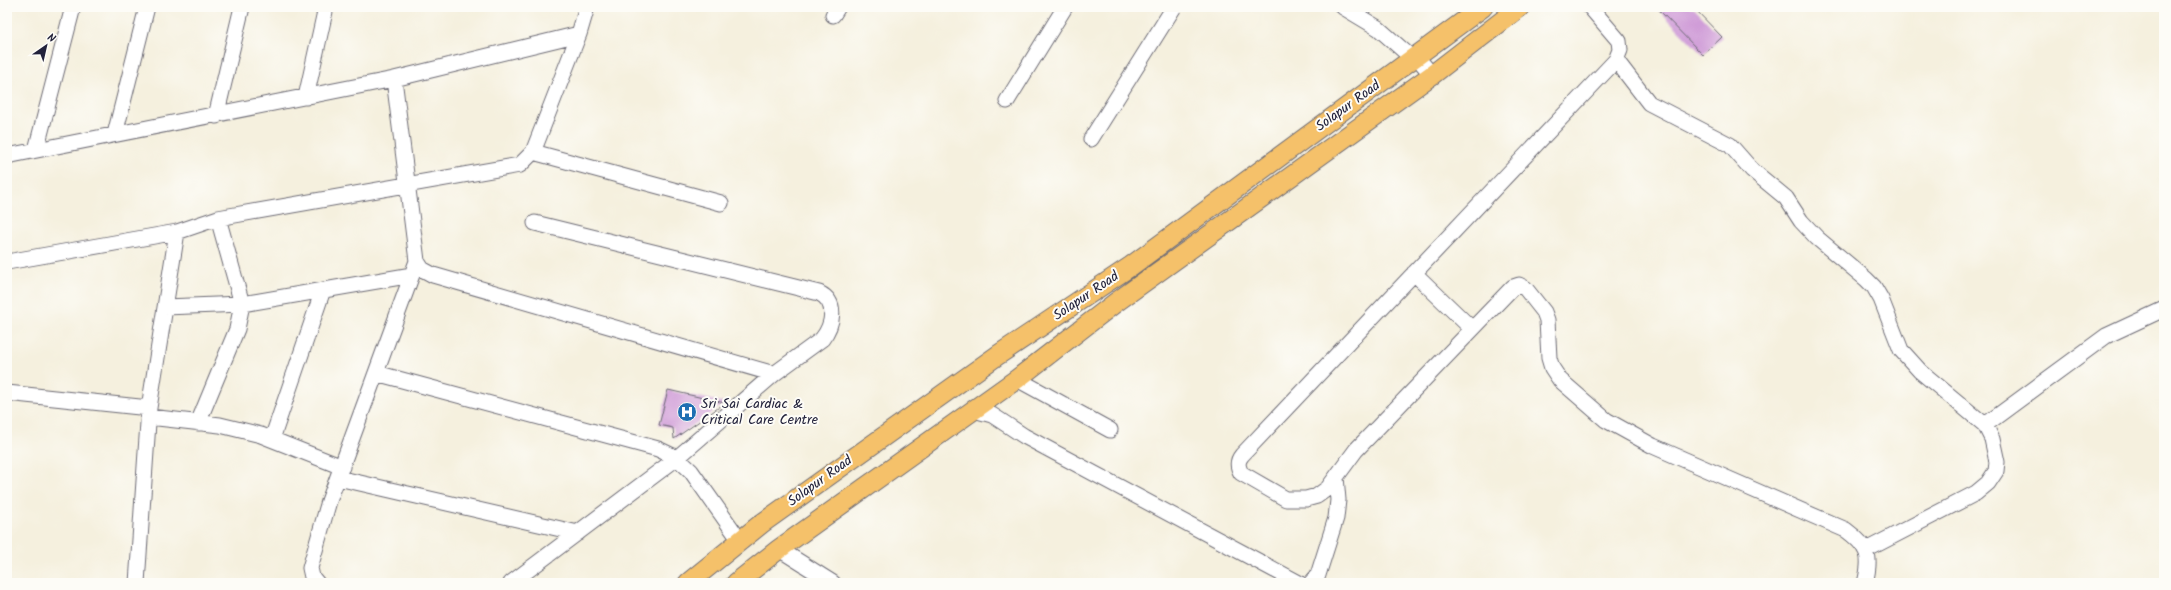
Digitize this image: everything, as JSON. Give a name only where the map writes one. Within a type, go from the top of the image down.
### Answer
[{"type":"main road","name":"Solapur Road","points":[[688,583],[741,542],[761,524],[974,372],[1131,266],[1483,7]]},
{"type":"main road","name":"Solapur Road","points":[[736,583],[779,549],[1016,379],[1115,303],[1144,284],[1432,75],[1520,7]]},
{"type":"street","points":[[36,150],[73,7]]},
{"type":"street","points":[[115,134],[147,7]]},
{"type":"street","points":[[216,116],[242,7]]},
{"type":"street","points":[[306,97],[326,7]]},
{"type":"street","points":[[7,262],[178,232],[218,218],[520,165],[533,152],[579,34],[587,7]]},
{"type":"street","points":[[1007,101],[1065,7]]},
{"type":"street","points":[[1091,139],[1174,7]]},
{"type":"street","points":[[1343,7],[1378,28],[1412,58],[1416,56],[1432,75]]},
{"type":"street","points":[[1590,7],[1619,42],[1620,50],[1616,60],[1274,420],[1238,460],[1238,467],[1241,472],[1286,498],[1296,500],[1317,496],[1328,488],[1342,468],[1472,329],[1513,287],[1519,285],[1525,288],[1540,304],[1547,320],[1549,358],[1552,368],[1560,380],[1606,420],[1653,446],[1846,530],[1858,539],[1866,550],[1869,561],[1865,583]]},
{"type":"street","points":[[7,156],[394,80],[579,34]]},
{"type":"street","points":[[1616,60],[1649,103],[1725,141],[1738,152],[1752,170],[1779,191],[1817,238],[1874,287],[1881,299],[1901,350],[1909,360],[1920,371],[1985,425],[1992,439],[1997,462],[1996,471],[1988,483],[1976,492],[1866,550]]},
{"type":"street","points":[[317,583],[312,578],[310,568],[329,501],[414,268],[407,185],[394,80]]},
{"type":"street","points":[[533,152],[721,203]]},
{"type":"street","points":[[198,423],[237,329],[242,304],[218,218]]},
{"type":"street","points":[[511,583],[677,458],[774,374],[822,339],[828,332],[832,306],[826,296],[535,223]]},
{"type":"street","points":[[136,583],[149,413],[178,232]]},
{"type":"street","points":[[165,307],[242,304],[323,290],[414,268],[422,269],[433,275],[774,374]]},
{"type":"street","points":[[1414,273],[1472,329]]},
{"type":"street","points":[[272,439],[323,290]]},
{"type":"street","points":[[1985,425],[2106,336],[2164,309]]},
{"type":"street","points":[[376,373],[658,449],[677,458],[691,471],[741,542]]},
{"type":"street","points":[[1016,379],[1110,430]]},
{"type":"street","points":[[7,393],[149,413],[198,423],[220,425],[272,439],[340,472],[578,533]]},
{"type":"street","points":[[974,410],[992,415],[1024,436],[1299,583]]},
{"type":"street","points":[[1311,583],[1318,575],[1336,518],[1342,468]]},
{"type":"street","points":[[779,549],[833,583]]},
{"type":"building","points":[[1656,7],[1693,7],[1722,37],[1703,55]]},
{"type":"building","points":[[668,390],[725,403],[674,439],[673,428],[659,425]]},
{"type":"place","name":"Sri Sai Cardiac & Critical Care Centre","points":[[687,412]]}]
